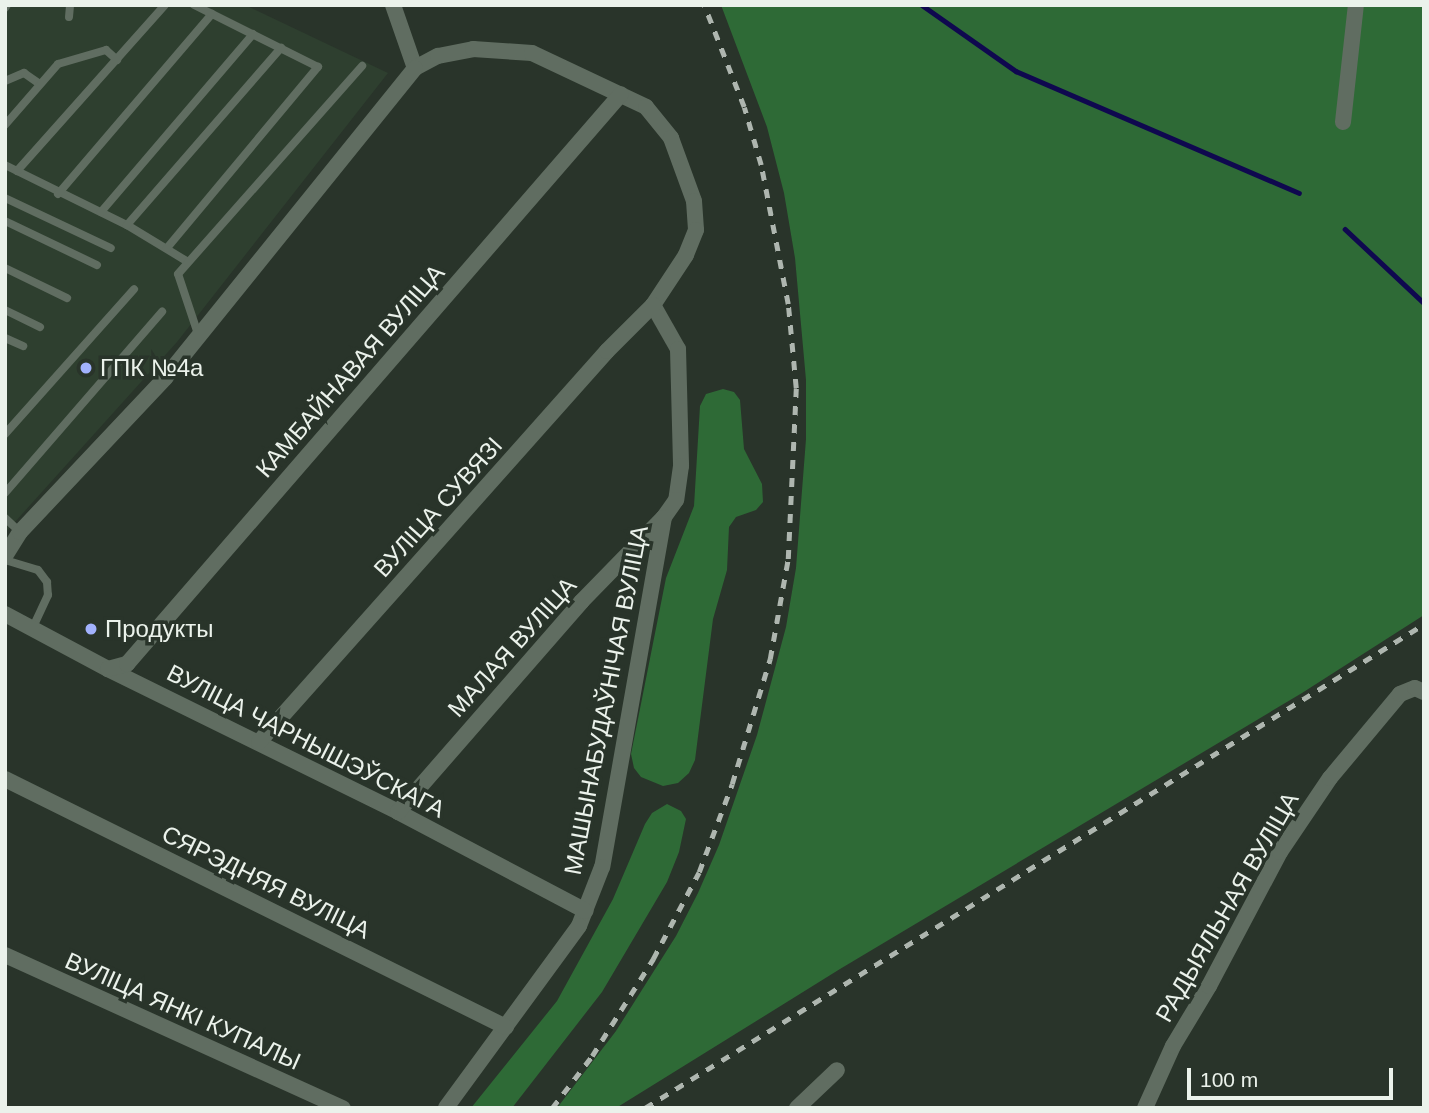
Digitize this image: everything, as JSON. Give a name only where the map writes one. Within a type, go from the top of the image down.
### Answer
[{"type":"street","points":[[393,5],[415,68]]},
{"type":"street","points":[[1343,122],[1356,5]]},
{"type":"street","points":[[5,558],[20,532],[165,378],[415,68],[439,56],[473,49],[533,53],[646,107],[671,138],[694,201],[696,230],[685,255],[653,305]]},
{"type":"street","name":"КАМБАЙНАВАЯ ВУЛІЦА","points":[[108,668],[127,664],[621,94]]},
{"type":"street","name":"МАШЫНАБУДАЎНІЧАЯ ВУЛІЦА","points":[[446,1108],[579,926],[602,867],[664,517],[677,500],[681,466],[678,349],[653,305]]},
{"type":"street","name":"ВУЛІЦА СУВЯЗІ","points":[[259,742],[607,351],[653,305]]},
{"type":"street","name":"МАЛАЯ ВУЛІЦА","points":[[398,812],[581,602],[664,517]]},
{"type":"street","name":"ВУЛІЦА ЧАРНЫШЭЎСКАГА","points":[[5,614],[398,812],[586,911]]},
{"type":"street","name":"РАДЫЯЛЬНАЯ ВУЛІЦА","points":[[1145,1108],[1173,1046],[1209,986],[1280,852],[1330,778],[1400,694],[1415,688],[1424,692]]},
{"type":"street","name":"СЯРЭДНЯЯ ВУЛІЦА","points":[[5,779],[506,1027]]},
{"type":"street","name":"ВУЛІЦА ЯНКІ КУПАЛЫ","points":[[5,955],[343,1108]]},
{"type":"street","points":[[797,1108],[837,1070]]},
{"type":"lane","points":[[69,17],[70,5]]},
{"type":"lane","points":[[17,171],[165,5]]},
{"type":"lane","points":[[167,248],[318,67],[194,5]]},
{"type":"lane","points":[[58,194],[212,15]]},
{"type":"lane","points":[[101,212],[253,34]]},
{"type":"lane","points":[[127,225],[281,48]]},
{"type":"lane","points":[[5,125],[58,64],[106,50],[117,60]]},
{"type":"lane","points":[[199,337],[178,274],[362,66]]},
{"type":"lane","points":[[5,80],[24,73],[40,84]]},
{"type":"lane","points":[[5,165],[58,194],[127,225],[188,262]]},
{"type":"lane","points":[[5,198],[111,248]]},
{"type":"lane","points":[[5,221],[97,265]]},
{"type":"lane","points":[[5,268],[67,298]]},
{"type":"lane","points":[[5,434],[134,289]]},
{"type":"lane","points":[[5,310],[40,327]]},
{"type":"lane","points":[[5,493],[162,312]]},
{"type":"lane","points":[[5,338],[23,346]]},
{"type":"lane","points":[[5,518],[20,532]]},
{"type":"lane","points":[[5,558],[38,570],[47,582],[48,595],[33,627]]},
{"type":"shaded area","points":[[5,5],[245,5],[388,73],[177,342],[5,533]]},
{"type":"green space","points":[[721,5],[1424,5],[1424,615],[1302,693],[840,969],[616,1108],[557,1108],[616,1031],[676,936],[698,893],[719,845],[757,735],[786,627],[796,568],[806,439],[806,380],[795,258],[784,193],[767,127]]},
{"type":"green space","points":[[723,389],[734,392],[740,400],[744,449],[762,484],[763,502],[756,510],[736,517],[729,527],[727,570],[713,619],[695,760],[689,773],[678,783],[663,786],[641,777],[634,768],[631,754],[666,578],[694,506],[700,406],[706,394]]},
{"type":"green space","points":[[667,804],[681,811],[686,819],[679,852],[667,882],[602,992],[512,1108],[471,1108],[557,1001],[613,899],[645,824],[652,813]]},
{"type":"waterway","points":[[922,5],[1016,71],[1299,193]]},
{"type":"waterway","points":[[1345,229],[1424,303]]},
{"type":"railway","points":[[552,1108],[592,1056],[653,959],[699,872],[732,784],[770,659],[788,559],[796,388],[788,304],[761,165],[744,107],[704,5]]},
{"type":"railway","points":[[645,1108],[1424,624]]},
{"type":"place","name":"ГПК №4а","points":[[86,368]]},
{"type":"place","name":"Продукты","points":[[91,629]]}]
